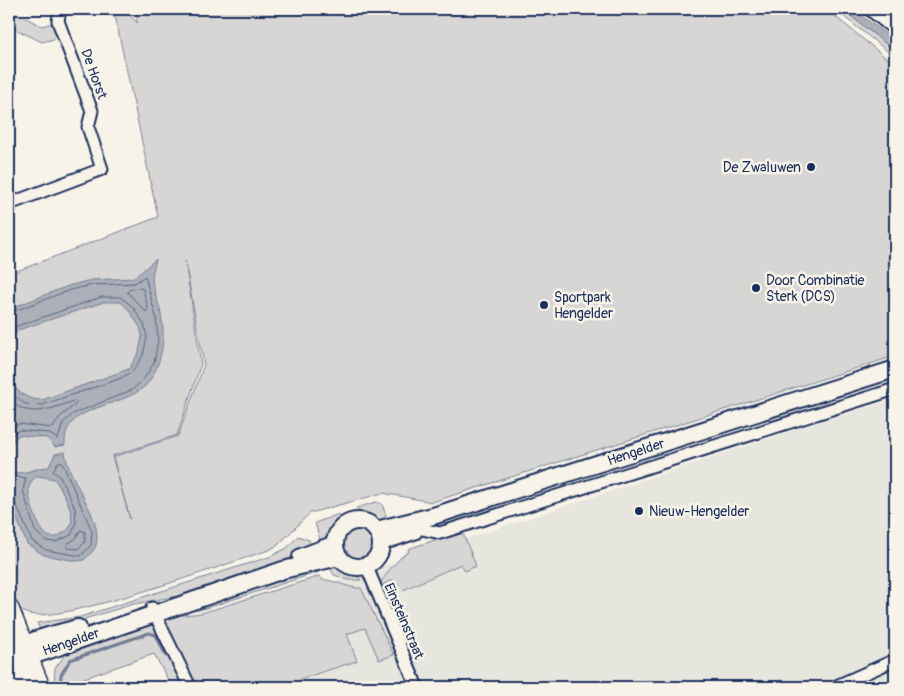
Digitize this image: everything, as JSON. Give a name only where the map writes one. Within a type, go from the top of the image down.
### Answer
[{"type":"main road","name":"Hengelder","points":[[379,536],[433,516],[895,369]]},
{"type":"main road","name":"Hengelder","points":[[379,536],[422,528],[436,521],[895,376]]},
{"type":"main road","points":[[363,521],[379,536],[379,554],[366,565],[348,564],[337,551],[339,531],[351,522],[363,521]]},
{"type":"main road","name":"Hengelder","points":[[19,649],[284,570],[337,551]]},
{"type":"main road","points":[[9,609],[19,649],[25,687]]},
{"type":"main road","points":[[19,649],[40,687]]},
{"type":"street","name":"De Horst","points":[[9,204],[102,169],[88,127],[92,111],[58,20],[60,9]]},
{"type":"street","points":[[869,9],[895,30]]},
{"type":"street","points":[[9,211],[9,216]]},
{"type":"street","name":"Hengelder","points":[[422,528],[440,533],[895,389]]},
{"type":"street","name":"Einsteinstraat","points":[[366,565],[417,687]]},
{"type":"street","points":[[153,610],[190,687]]},
{"type":"street","points":[[834,687],[856,683],[895,660]]},
{"type":"shaded area","name":"Sportpark Hengelder","points":[[109,9],[125,9],[137,23],[137,9],[826,9],[895,65],[895,356],[432,502],[383,493],[310,513],[278,545],[269,550],[183,579],[105,602],[70,611],[43,615],[26,613],[17,605],[9,585],[9,274],[158,217],[116,20]],"holes":[[[185,261],[204,365],[178,436],[113,457],[130,519],[112,456],[177,435],[201,364]]]},
{"type":"shaded area","points":[[834,9],[842,9],[895,51],[895,57]]},
{"type":"shaded area","points":[[9,10],[42,26],[52,23],[58,38],[42,42],[9,26]]},
{"type":"shaded area","points":[[895,399],[895,687],[212,687],[183,624],[351,577],[806,426]]},
{"type":"shaded area","points":[[376,502],[382,504],[389,524],[371,520],[356,508]]},
{"type":"shaded area","points":[[339,514],[334,532],[322,546],[315,523]]},
{"type":"shaded area","points":[[358,529],[364,530],[372,538],[372,550],[364,558],[358,559],[352,558],[344,550],[343,544],[344,538],[352,530]]},
{"type":"shaded area","points":[[462,531],[476,566],[465,571],[461,564],[403,590],[393,580],[384,584],[387,592],[382,593],[379,585],[397,562],[409,552],[408,549]]},
{"type":"shaded area","points":[[298,536],[309,540],[312,549],[264,569],[183,595],[134,604],[41,632],[37,623],[80,617],[269,557],[287,548]]},
{"type":"shaded area","points":[[328,564],[346,568],[355,573],[361,580],[349,580],[334,575]]},
{"type":"shaded area","points":[[317,567],[319,572],[200,610],[174,613]]},
{"type":"shaded area","points":[[320,576],[322,580],[361,588],[394,655],[379,660],[365,628],[347,634],[357,661],[300,679],[303,687],[193,687],[164,621],[175,616],[202,613]]},
{"type":"shaded area","points":[[155,624],[189,687],[172,687],[154,654],[64,685],[64,687],[54,687],[55,668],[65,655]]},
{"type":"water","points":[[842,9],[853,9],[895,41],[895,51]]},
{"type":"water","points":[[156,259],[152,278],[161,315],[163,342],[156,368],[147,384],[137,392],[96,408],[73,421],[67,431],[65,445],[55,447],[47,438],[19,435],[12,441],[11,447],[9,447],[9,374],[14,385],[21,393],[30,398],[42,400],[129,369],[139,352],[142,336],[140,327],[121,302],[104,302],[18,330],[9,342],[9,309],[68,286],[91,280],[134,278]]},
{"type":"water","points":[[65,452],[72,475],[95,522],[96,545],[84,560],[76,561],[44,555],[27,544],[9,499],[9,471],[18,473],[49,467],[55,454]],"holes":[[[38,476],[55,479],[70,507],[72,522],[63,533],[52,537],[48,536],[41,528],[34,514],[29,488],[32,481]]]},
{"type":"waterway","points":[[60,687],[61,675],[70,660],[149,633],[156,635],[166,656]]},
{"type":"place","name":"De Zwaluwen","points":[[811,167]]},
{"type":"place","name":"Door Combinatie Sterk (DCS)","points":[[756,288]]},
{"type":"place","name":"Sportpark Hengelder","points":[[544,305]]},
{"type":"place","name":"Nieuw-Hengelder","points":[[639,511]]}]
